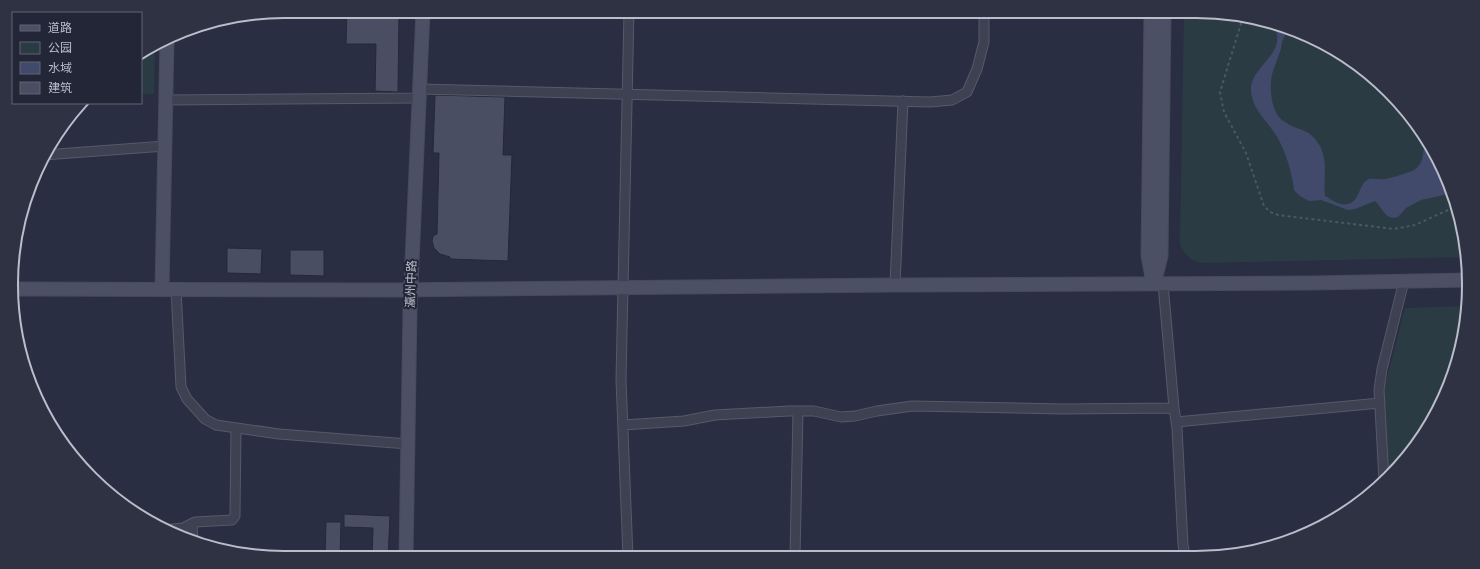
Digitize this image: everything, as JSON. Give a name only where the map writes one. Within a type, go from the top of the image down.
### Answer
[{"type":"street","name":"瀛州中路","points":[[406,551],[411,289],[423,18]]},
{"type":"street","points":[[628,551],[621,380],[629,18]]},
{"type":"street","points":[[165,100],[419,93],[627,95],[930,102],[952,100],[967,92],[977,69],[984,42],[984,18]]},
{"type":"street","points":[[1151,18],[1148,256],[1158,284],[1176,422],[1184,551]]},
{"type":"street","points":[[1158,284],[1161,256],[1164,18]]},
{"type":"street","points":[[162,289],[167,45]]},
{"type":"street","points":[[895,284],[903,101]]},
{"type":"street","points":[[52,154],[165,146]]},
{"type":"street","points":[[18,289],[411,289],[895,284],[1313,283],[1462,280]]},
{"type":"street","points":[[1384,473],[1379,390],[1382,369],[1404,281]]},
{"type":"street","points":[[176,289],[181,387],[187,400],[205,419],[216,424],[279,434],[408,444]]},
{"type":"street","points":[[1176,422],[1380,403]]},
{"type":"street","points":[[623,425],[684,421],[715,415],[798,411],[814,411],[840,417],[855,416],[912,406],[1063,409],[1174,408]]},
{"type":"street","points":[[795,551],[798,411]]},
{"type":"street","points":[[177,529],[205,521],[232,520],[235,516],[236,428]]},
{"type":"street","points":[[192,524],[193,535]]},
{"type":"path","points":[[1241,22],[1220,92],[1224,112],[1238,136],[1252,166],[1264,206],[1270,212],[1278,215],[1394,228],[1415,225],[1451,209]]},
{"type":"green space","points":[[1184,18],[1196,18],[1230,20],[1247,23],[1297,38],[1313,45],[1344,63],[1371,84],[1407,122],[1435,167],[1453,216],[1460,257],[1201,263],[1188,256],[1183,251],[1180,244]]},
{"type":"green space","points":[[155,52],[154,94],[142,94],[142,59]]},
{"type":"green space","points":[[1461,306],[1460,319],[1448,370],[1435,402],[1417,433],[1389,468],[1384,389],[1405,308]]},
{"type":"water","points":[[1275,30],[1286,34],[1282,42],[1271,79],[1273,105],[1281,119],[1290,125],[1305,131],[1313,137],[1321,148],[1325,166],[1325,196],[1333,201],[1348,204],[1355,199],[1365,181],[1369,179],[1387,179],[1414,170],[1421,163],[1424,148],[1435,167],[1446,194],[1421,200],[1406,208],[1398,217],[1394,218],[1387,216],[1375,201],[1355,209],[1348,210],[1321,200],[1309,201],[1300,196],[1294,190],[1292,176],[1283,148],[1276,135],[1254,104],[1251,91],[1255,76],[1274,49],[1277,42]]},
{"type":"building","points":[[347,18],[399,18],[398,92],[375,91],[376,44],[346,44]]},
{"type":"building","points":[[435,95],[505,97],[503,155],[512,155],[508,261],[450,259],[450,257],[440,254],[434,248],[432,241],[433,236],[437,234],[439,153],[433,153]]},
{"type":"building","points":[[227,248],[262,249],[261,274],[227,273]]},
{"type":"building","points":[[290,250],[324,250],[324,276],[290,275]]},
{"type":"building","points":[[344,514],[390,516],[388,551],[372,551],[373,528],[344,527]]},
{"type":"building","points":[[326,522],[341,522],[340,551],[325,551]]}]
